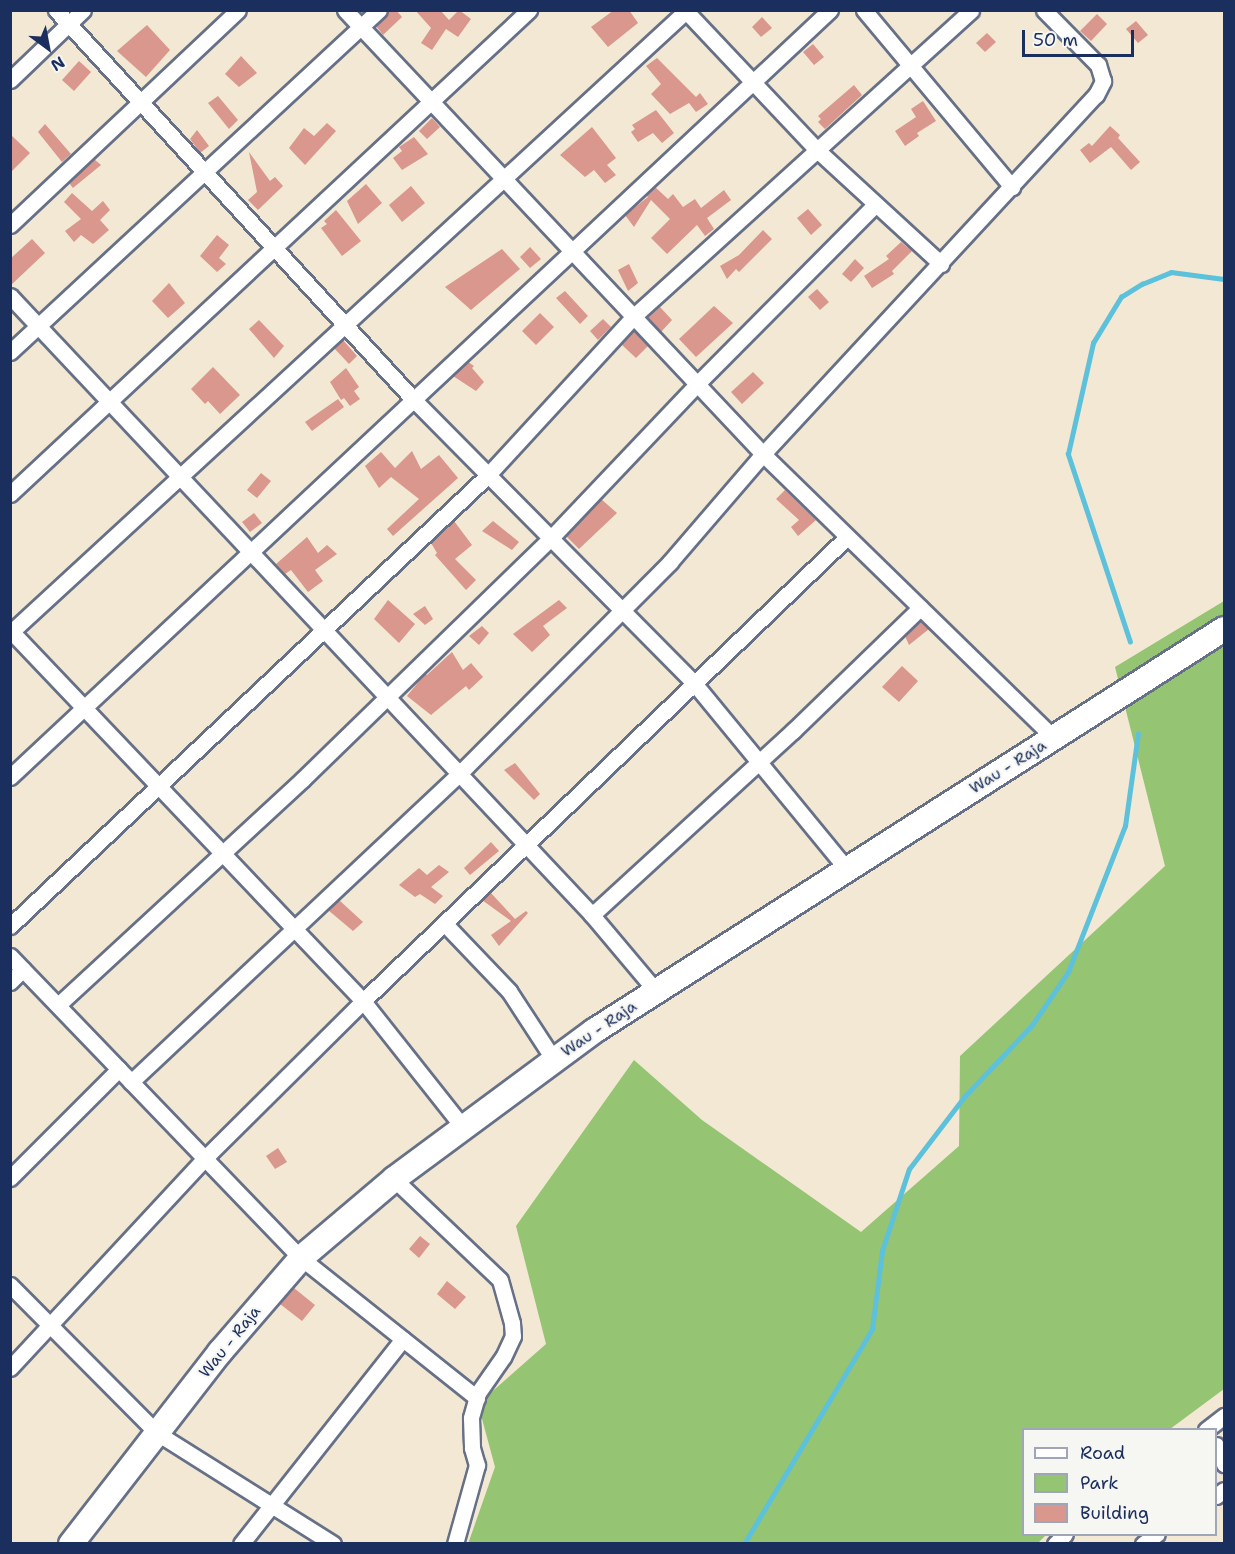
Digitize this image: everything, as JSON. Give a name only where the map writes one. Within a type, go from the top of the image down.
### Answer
[{"type":"main road","name":"Wau - Raja","points":[[71,1544],[157,1433],[301,1258],[394,1179],[554,1060],[656,991],[1224,629]]},
{"type":"street","points":[[56,10],[413,399],[694,683],[846,868]]},
{"type":"street","points":[[10,80],[83,10]]},
{"type":"street","points":[[10,225],[238,10]]},
{"type":"street","points":[[345,10],[763,454],[1054,738]]},
{"type":"street","points":[[10,352],[379,10]]},
{"type":"street","points":[[10,494],[529,10]]},
{"type":"street","points":[[10,777],[830,10]]},
{"type":"street","points":[[864,10],[1012,187]]},
{"type":"street","points":[[10,926],[487,476],[634,316],[971,10]]},
{"type":"street","points":[[131,1082],[459,774],[670,562],[763,454],[1096,95],[1103,81],[1098,65],[1044,10]]},
{"type":"street","points":[[463,1127],[363,1001],[11,632],[686,11],[816,149],[941,264]]},
{"type":"street","points":[[58,1005],[303,780],[550,539],[697,384],[875,205]]},
{"type":"street","points":[[10,296],[592,915],[656,991]]},
{"type":"street","points":[[10,1368],[51,1327],[204,1159],[363,1001],[847,537]]},
{"type":"street","points":[[592,915],[836,691],[920,608]]},
{"type":"street","points":[[445,924],[509,992],[554,1060]]},
{"type":"street","points":[[10,956],[301,1258],[477,1398]]},
{"type":"street","points":[[10,982],[23,969]]},
{"type":"street","points":[[10,1178],[119,1069]]},
{"type":"street","points":[[394,1179],[500,1280],[512,1323],[513,1336],[477,1398],[471,1418],[472,1448],[477,1465],[455,1544]]},
{"type":"street","points":[[10,1285],[157,1433],[333,1544]]},
{"type":"street","points":[[241,1544],[403,1339]]},
{"type":"street","points":[[1208,1428],[1224,1416]]},
{"type":"street","points":[[1217,1449],[1224,1464]]},
{"type":"green space","points":[[1224,601],[1224,1389],[1171,1428],[1022,1428],[1022,1536],[1045,1536],[1038,1543],[468,1544],[495,1467],[478,1404],[546,1344],[516,1226],[634,1060],[702,1120],[861,1232],[959,1146],[960,1056],[1165,866],[1115,667]]},
{"type":"building","points":[[391,10],[396,10],[402,17],[383,35],[376,26]]},
{"type":"building","points":[[415,10],[440,10],[449,20],[459,10],[471,19],[458,37],[446,29],[432,50],[421,43],[431,28]]},
{"type":"building","points":[[614,10],[629,10],[638,23],[608,47],[591,27]]},
{"type":"building","points":[[1097,14],[1107,24],[1091,41],[1080,31]]},
{"type":"building","points":[[762,17],[772,28],[761,37],[752,27]]},
{"type":"building","points":[[1136,21],[1148,35],[1138,43],[1126,29]]},
{"type":"building","points":[[147,25],[170,50],[146,77],[117,51]]},
{"type":"building","points":[[987,33],[996,42],[985,52],[976,43]]},
{"type":"building","points":[[813,44],[824,57],[814,65],[803,52]]},
{"type":"building","points":[[241,56],[257,73],[239,87],[225,74]]},
{"type":"building","points":[[657,58],[696,97],[700,93],[708,104],[696,112],[689,103],[670,114],[651,94],[661,84],[646,66]]},
{"type":"building","points":[[79,61],[91,72],[74,91],[62,80]]},
{"type":"building","points":[[854,85],[862,95],[825,129],[818,122],[821,119],[818,116]]},
{"type":"building","points":[[218,96],[238,120],[229,129],[208,103]]},
{"type":"building","points":[[923,101],[936,121],[917,133],[919,136],[905,146],[895,131],[916,117],[911,109]]},
{"type":"building","points":[[656,110],[674,133],[662,143],[653,133],[638,142],[631,132],[635,129],[632,125]]},
{"type":"building","points":[[432,118],[440,127],[427,139],[419,131]]},
{"type":"building","points":[[327,123],[336,131],[305,165],[289,148],[304,128],[314,136]]},
{"type":"building","points":[[45,124],[71,154],[62,162],[38,132]]},
{"type":"building","points":[[1110,126],[1120,135],[1118,138],[1140,162],[1131,170],[1111,147],[1090,163],[1080,150],[1089,143],[1092,146]]},
{"type":"building","points":[[592,127],[616,158],[607,165],[616,175],[605,183],[594,170],[585,177],[560,155]]},
{"type":"building","points":[[197,130],[209,146],[200,153],[190,139]]},
{"type":"building","points":[[10,134],[30,153],[10,173]]},
{"type":"building","points":[[414,137],[428,154],[402,170],[393,158],[402,151],[399,147]]},
{"type":"building","points":[[249,152],[270,181],[275,177],[283,186],[258,210],[248,200],[257,192]]},
{"type":"building","points":[[94,159],[101,165],[73,188],[69,183]]},
{"type":"building","points":[[366,184],[382,203],[358,224],[347,201]]},
{"type":"building","points":[[411,186],[425,203],[402,222],[389,205]]},
{"type":"building","points":[[655,187],[668,199],[673,194],[683,207],[695,199],[701,208],[724,190],[731,200],[707,218],[714,229],[705,236],[697,225],[667,254],[651,238],[670,219],[651,200],[634,227],[625,215],[648,197],[646,195]]},
{"type":"building","points":[[72,193],[92,211],[103,201],[110,210],[100,220],[109,230],[93,244],[81,235],[74,242],[65,231],[81,219],[64,202]]},
{"type":"building","points":[[808,209],[822,225],[811,235],[797,218]]},
{"type":"building","points":[[336,210],[361,241],[342,256],[321,228],[327,224],[324,221]]},
{"type":"building","points":[[763,230],[772,239],[739,272],[736,269],[727,279],[720,266],[739,255]]},
{"type":"building","points":[[217,235],[229,245],[219,258],[226,264],[217,272],[200,256]]},
{"type":"building","points":[[32,239],[45,253],[10,286],[10,259]]},
{"type":"building","points":[[901,242],[912,251],[892,271],[894,274],[872,288],[864,276],[889,259],[886,256]]},
{"type":"building","points":[[530,247],[541,259],[530,268],[520,257]]},
{"type":"building","points":[[502,249],[520,269],[471,310],[445,287]]},
{"type":"building","points":[[855,259],[864,268],[851,282],[842,274]]},
{"type":"building","points":[[629,264],[638,283],[628,291],[618,270]]},
{"type":"building","points":[[169,283],[185,303],[168,318],[152,301]]},
{"type":"building","points":[[817,289],[829,302],[820,310],[808,297]]},
{"type":"building","points":[[565,291],[588,316],[580,324],[556,298]]},
{"type":"building","points":[[714,306],[733,323],[696,357],[679,339]]},
{"type":"building","points":[[660,307],[672,320],[661,332],[648,318]]},
{"type":"building","points":[[540,313],[554,327],[536,345],[522,331]]},
{"type":"building","points":[[603,319],[611,327],[598,340],[590,331]]},
{"type":"building","points":[[259,320],[284,346],[274,358],[249,329]]},
{"type":"building","points":[[634,331],[648,346],[636,358],[621,344]]},
{"type":"building","points":[[343,340],[357,356],[349,364],[334,348]]},
{"type":"building","points":[[468,362],[474,366],[472,368],[484,382],[476,391],[453,376]]},
{"type":"building","points":[[213,367],[240,395],[220,414],[208,401],[205,404],[191,389]]},
{"type":"building","points":[[346,368],[359,387],[354,391],[360,399],[350,406],[344,398],[341,400],[330,382]]},
{"type":"building","points":[[753,372],[764,383],[742,404],[731,392]]},
{"type":"building","points":[[338,399],[344,407],[312,431],[305,422]]},
{"type":"building","points":[[412,451],[421,469],[439,455],[458,478],[393,536],[387,529],[419,499],[391,477],[379,488],[365,466],[381,452],[395,468]]},
{"type":"building","points":[[261,473],[271,481],[257,498],[247,490]]},
{"type":"building","points":[[785,490],[816,520],[798,536],[791,527],[799,520],[776,499]]},
{"type":"building","points":[[601,499],[617,513],[579,549],[566,536]]},
{"type":"building","points":[[254,513],[262,523],[250,532],[242,522]]},
{"type":"building","points":[[454,521],[472,545],[455,559],[476,580],[466,590],[435,555],[437,553],[431,543]]},
{"type":"building","points":[[493,521],[519,542],[512,550],[482,531]]},
{"type":"building","points":[[307,537],[318,553],[327,545],[337,554],[315,570],[323,581],[308,592],[291,570],[285,574],[276,564]]},
{"type":"building","points":[[388,600],[415,624],[399,643],[374,619]]},
{"type":"building","points":[[559,600],[567,608],[543,626],[550,635],[532,652],[513,634]]},
{"type":"building","points":[[425,606],[433,619],[425,625],[413,614]]},
{"type":"building","points":[[920,621],[929,629],[909,645],[905,636]]},
{"type":"building","points":[[482,626],[489,633],[479,645],[469,636]]},
{"type":"building","points":[[452,652],[463,670],[471,663],[483,677],[469,690],[466,686],[431,715],[407,696],[425,674],[427,675]]},
{"type":"building","points":[[902,666],[918,681],[899,702],[882,687]]},
{"type":"building","points":[[515,763],[540,794],[534,800],[504,770]]},
{"type":"building","points":[[491,842],[499,851],[470,875],[464,868]]},
{"type":"building","points":[[439,865],[449,872],[431,887],[443,896],[435,904],[420,894],[415,897],[399,885],[419,868],[427,875]]},
{"type":"building","points":[[490,892],[515,919],[526,911],[528,913],[499,946],[491,935],[511,921],[482,900]]},
{"type":"building","points":[[339,900],[363,922],[353,931],[328,910]]},
{"type":"building","points":[[278,1148],[287,1162],[275,1169],[266,1156]]},
{"type":"building","points":[[420,1236],[430,1244],[419,1258],[409,1249]]},
{"type":"building","points":[[447,1281],[466,1297],[455,1309],[437,1294]]},
{"type":"building","points":[[294,1288],[315,1305],[302,1321],[280,1304]]},
{"type":"waterway","points":[[1130,642],[1068,454],[1093,343],[1121,297],[1142,284],[1171,272],[1224,279]]},
{"type":"waterway","points":[[744,1544],[872,1329],[882,1251],[909,1169],[964,1097],[1032,1025],[1068,972],[1125,826],[1138,734]]}]
